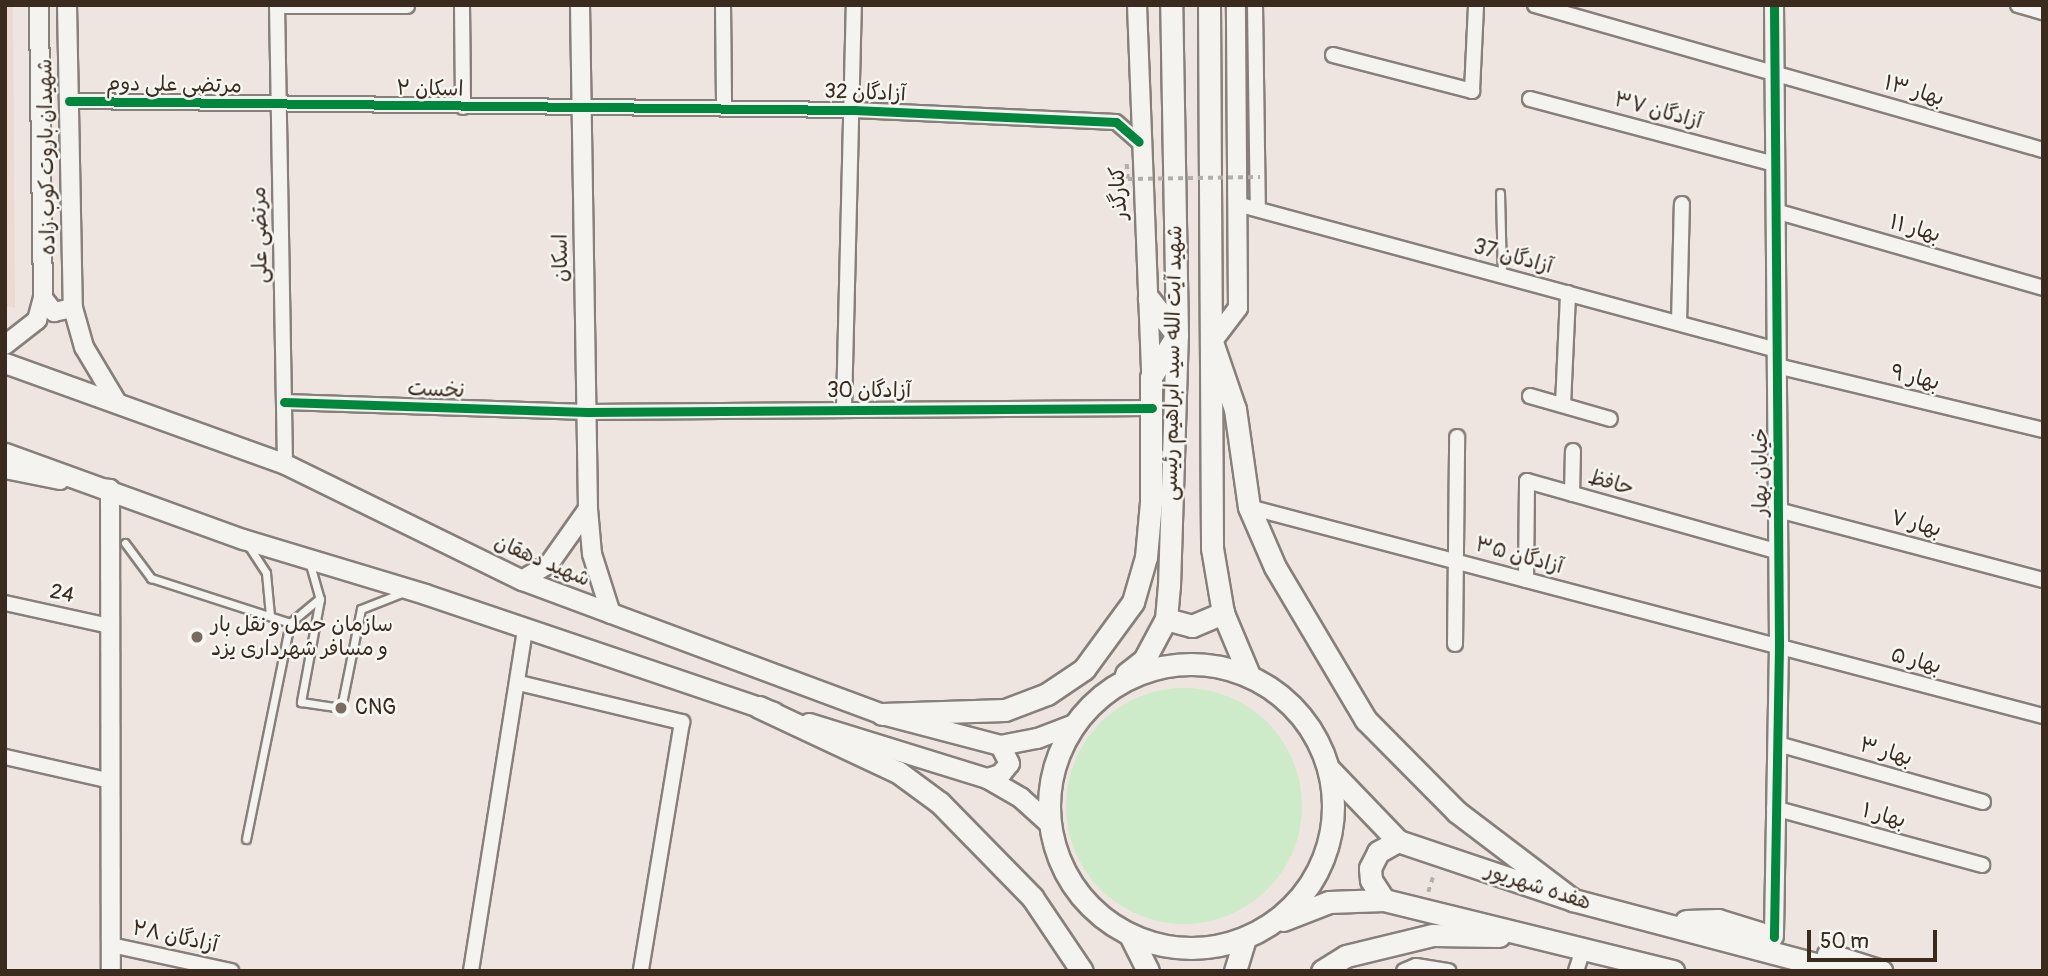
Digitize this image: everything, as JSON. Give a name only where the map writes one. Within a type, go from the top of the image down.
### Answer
[{"type":"main road","name":"شهید آیت الله سید ابراهیم رئیسی","points":[[1102,694],[1144,660],[1167,619],[1177,335],[1171,5]]},
{"type":"main road","name":"شهید آیت الله سید ابراهیم رئیسی","points":[[1209,5],[1212,548],[1223,613],[1250,675]]},
{"type":"main road","points":[[883,714],[1005,710],[1047,694],[1084,669],[1133,602],[1146,557],[1151,377],[1177,335],[1149,299]]},
{"type":"main road","points":[[1212,342],[1235,409],[1249,507],[1275,567],[1366,720],[1457,812],[1573,900]]},
{"type":"main road","name":"شهید دهقان","points":[[5,363],[285,464],[522,580],[883,714],[1000,744],[1037,738],[1073,724]]},
{"type":"main road","points":[[5,453],[309,561],[425,594],[525,631],[988,778],[1021,798],[1049,823]]},
{"type":"main road","points":[[1167,619],[1192,626],[1223,613]]},
{"type":"main road","points":[[1173,664],[1212,664],[1250,675],[1286,698],[1313,731],[1330,770],[1334,813],[1328,849],[1313,881],[1269,926],[1245,939],[1206,948],[1180,947],[1130,934],[1084,898],[1063,869],[1049,823],[1049,789],[1057,755],[1073,724],[1102,694],[1135,674],[1173,664]]},
{"type":"main road","points":[[759,707],[898,772],[940,803],[1032,897],[1082,971]]},
{"type":"main road","points":[[988,778],[1000,774],[1009,763],[1000,744]]},
{"type":"main road","name":"هفده شهریور","points":[[1330,770],[1398,841],[1573,900],[1659,922],[1775,944]]},
{"type":"main road","points":[[1384,900],[1371,880],[1370,867],[1378,852],[1398,841]]},
{"type":"main road","name":"هفده شهریور","points":[[1269,926],[1329,902],[1384,900],[1673,971]]},
{"type":"main road","points":[[1130,934],[1148,971]]},
{"type":"main road","points":[[1322,971],[1346,956],[1433,935],[1536,936]]},
{"type":"main road","points":[[1235,971],[1245,939]]},
{"type":"main road","points":[[1775,944],[1842,971]]},
{"type":"main road","points":[[1775,944],[1881,971]]},
{"type":"street","name":"شهیدان باروت کوب زاده","points":[[39,5],[43,298]]},
{"type":"street","name":"شهیدان باروت کوب زاده","points":[[67,5],[73,308],[89,358],[118,404]]},
{"type":"street","points":[[462,5],[463,107]]},
{"type":"street","name":"اسکان","points":[[580,5],[588,509],[592,555],[611,614]]},
{"type":"street","points":[[723,5],[724,108]]},
{"type":"street","points":[[844,408],[854,110],[854,5]]},
{"type":"street","name":"کنارگذر","points":[[1137,5],[1139,142],[1151,377]]},
{"type":"street","points":[[1212,342],[1238,308],[1236,5]]},
{"type":"street","points":[[1255,5],[1258,209]]},
{"type":"street","points":[[1333,55],[1472,91],[1476,5]]},
{"type":"street","name":"بهار ۱۳","points":[[1535,5],[2043,150]]},
{"type":"street","name":"خیابان بهار","points":[[1773,5],[1779,552],[1774,808],[1775,944]]},
{"type":"street","points":[[2018,5],[2043,12]]},
{"type":"street","points":[[277,6],[407,6]]},
{"type":"street","name":"مرتضی علی","points":[[277,6],[285,464]]},
{"type":"street","name":"آزادگان ۳۷","points":[[1530,99],[1775,164]]},
{"type":"street","name":"مرتضی علی دوم","points":[[69,101],[278,104]]},
{"type":"street","name":"اسکان ۲","points":[[278,104],[463,107],[582,103]]},
{"type":"street","name":"آزادگان 32","points":[[582,103],[854,110],[1116,122],[1139,142]]},
{"type":"street","name":"آزادگان 37","points":[[1237,204],[1679,323],[1777,358]]},
{"type":"street","points":[[1679,323],[1682,204]]},
{"type":"street","name":"بهار ۱۱","points":[[1775,211],[2043,288]]},
{"type":"street","points":[[1563,405],[1568,293]]},
{"type":"street","points":[[43,298],[54,312],[73,308]]},
{"type":"street","points":[[5,345],[37,320],[43,298]]},
{"type":"street","name":"بهار ۹","points":[[1777,358],[2043,430]]},
{"type":"street","points":[[1530,396],[1610,419]]},
{"type":"street","name":"نخست","points":[[284,402],[587,412]]},
{"type":"street","name":"آزادگان 30","points":[[587,412],[844,408],[1152,408]]},
{"type":"street","points":[[1455,644],[1457,437]]},
{"type":"street","points":[[1572,494],[1573,451]]},
{"type":"street","points":[[5,469],[110,489],[111,971]]},
{"type":"street","name":"حافظ","points":[[1525,580],[1527,481],[1779,552]]},
{"type":"street","name":"آزادگان ۳۵","points":[[1249,507],[1779,646]]},
{"type":"street","points":[[522,580],[549,564],[588,509]]},
{"type":"street","name":"بهار ۷","points":[[1778,510],[2043,580]]},
{"type":"street","name":"24","points":[[5,603],[110,626]]},
{"type":"street","points":[[471,971],[519,683],[525,631]]},
{"type":"street","name":"بهار ۵","points":[[1779,646],[2043,716]]},
{"type":"street","points":[[519,683],[682,722],[640,971]]},
{"type":"street","name":"بهار ۳","points":[[1777,744],[1983,802]]},
{"type":"street","points":[[5,757],[111,781]]},
{"type":"street","name":"بهار ۱","points":[[1774,808],[1982,865]]},
{"type":"street","name":"۲۸ آزادگان","points":[[111,945],[231,971]]},
{"type":"street","points":[[1576,971],[1584,947]]},
{"type":"street","points":[[1404,971],[1416,966],[1449,971]]},
{"type":"lane","points":[[1500,193],[1502,276]]},
{"type":"lane","points":[[243,539],[265,573],[270,615]]},
{"type":"lane","points":[[125,542],[151,578],[289,623]]},
{"type":"lane","points":[[309,561],[320,599],[301,702],[341,708],[361,609],[391,594],[425,594]]},
{"type":"lane","points":[[246,839],[289,623],[320,599]]},
{"type":"path","points":[[1122,152],[1127,164],[1128,179],[1260,177]]},
{"type":"shaded area","points":[[5,5],[13,5],[15,308],[5,305]]},
{"type":"green space","points":[[1172,688],[1196,688],[1240,702],[1268,722],[1293,761],[1300,783],[1300,829],[1293,851],[1268,890],[1240,910],[1218,919],[1196,924],[1172,924],[1128,910],[1109,898],[1092,881],[1071,840],[1066,818],[1066,794],[1080,750],[1092,731],[1109,714],[1150,693]]},
{"type":"cycle path","points":[[1774,5],[1779,646],[1774,937]]},
{"type":"cycle path","points":[[69,101],[854,110],[1116,122],[1139,142]]},
{"type":"cycle path","points":[[284,402],[587,412],[1152,408]]},
{"type":"place","name":"سازمان حمل و نقل بار و مسافر شهرداری یزد","points":[[197,637]]},
{"type":"place","name":"CNG","points":[[341,708]]}]
